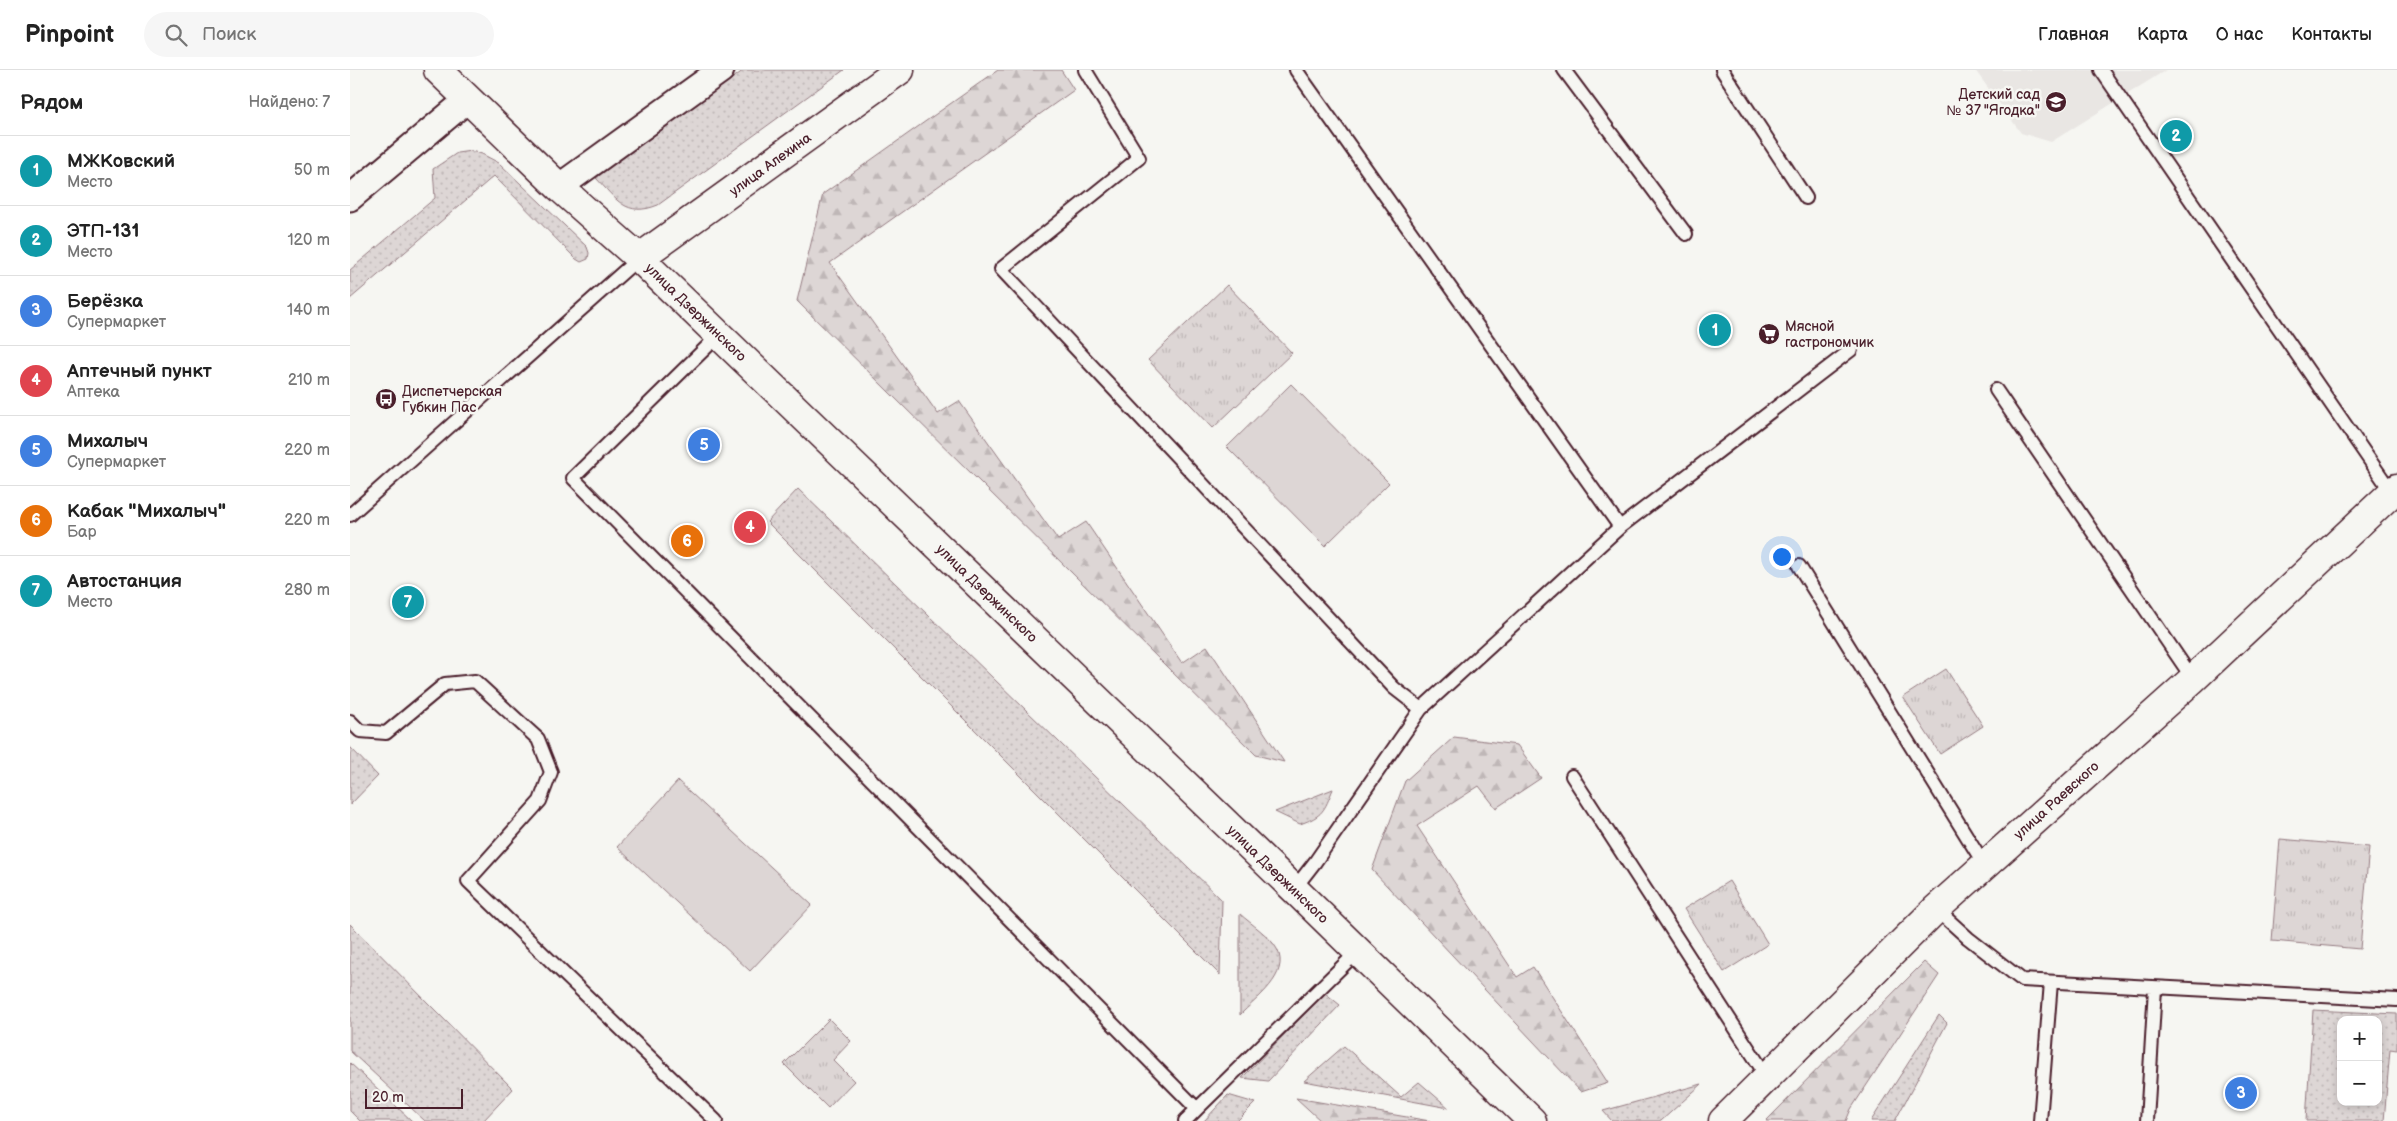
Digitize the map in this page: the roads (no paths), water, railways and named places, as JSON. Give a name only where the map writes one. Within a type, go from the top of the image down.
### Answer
[{"type":"main road","name":"улица Дзержинского","points":[[438,70],[559,187],[639,258],[1294,888],[1357,952],[1532,1121]]},
{"type":"main road","name":"улица Алехина","points":[[639,258],[900,70]]},
{"type":"main road","name":"улица Раевского","points":[[1722,1121],[1984,864],[2193,679],[2395,493]]},
{"type":"street","points":[[559,187],[721,70]]},
{"type":"street","points":[[350,198],[467,100]]},
{"type":"lane","points":[[1086,70],[1139,158],[1001,269],[1394,688],[1420,708]]},
{"type":"lane","points":[[1296,70],[1620,527]]},
{"type":"lane","points":[[1564,70],[1686,234]]},
{"type":"lane","points":[[1722,70],[1806,198]]},
{"type":"lane","points":[[2101,70],[2395,493]]},
{"type":"lane","points":[[350,515],[639,258]]},
{"type":"lane","points":[[719,335],[573,478],[1198,1109]]},
{"type":"lane","points":[[1294,888],[1315,862],[1420,708],[1620,527],[1850,350]]},
{"type":"lane","points":[[1996,390],[2193,679]]},
{"type":"lane","points":[[1799,566],[1984,864]]},
{"type":"lane","points":[[350,721],[360,731],[386,733],[445,684],[475,681],[538,739],[551,772],[540,801],[468,881],[716,1121]]},
{"type":"lane","points":[[1572,776],[1767,1078]]},
{"type":"lane","points":[[1936,909],[1968,938],[2022,980],[2397,1000]]},
{"type":"lane","points":[[1186,1121],[1357,952]]},
{"type":"lane","points":[[2040,1121],[2051,982]]},
{"type":"lane","points":[[2147,1121],[2155,988]]},
{"type":"place","name":"Детский сад № 37 \"Ягодка\"","points":[[2056,102]]},
{"type":"place","name":"ЭТП-131","points":[[2176,136]]},
{"type":"place","name":"МЖКовский","points":[[1715,330]]},
{"type":"place","name":"Мясной гастрономчик","points":[[1769,334]]},
{"type":"place","name":"Диспетчерская Губкин Пас","points":[[386,399]]},
{"type":"place","name":"Михалыч","points":[[704,445]]},
{"type":"place","name":"Аптечный пункт","points":[[750,527]]},
{"type":"place","name":"Кабак \"Михалыч\"","points":[[687,541]]},
{"type":"place","name":"Автостанция","points":[[408,602]]},
{"type":"place","name":"Берёзка","points":[[2241,1093]]}]
